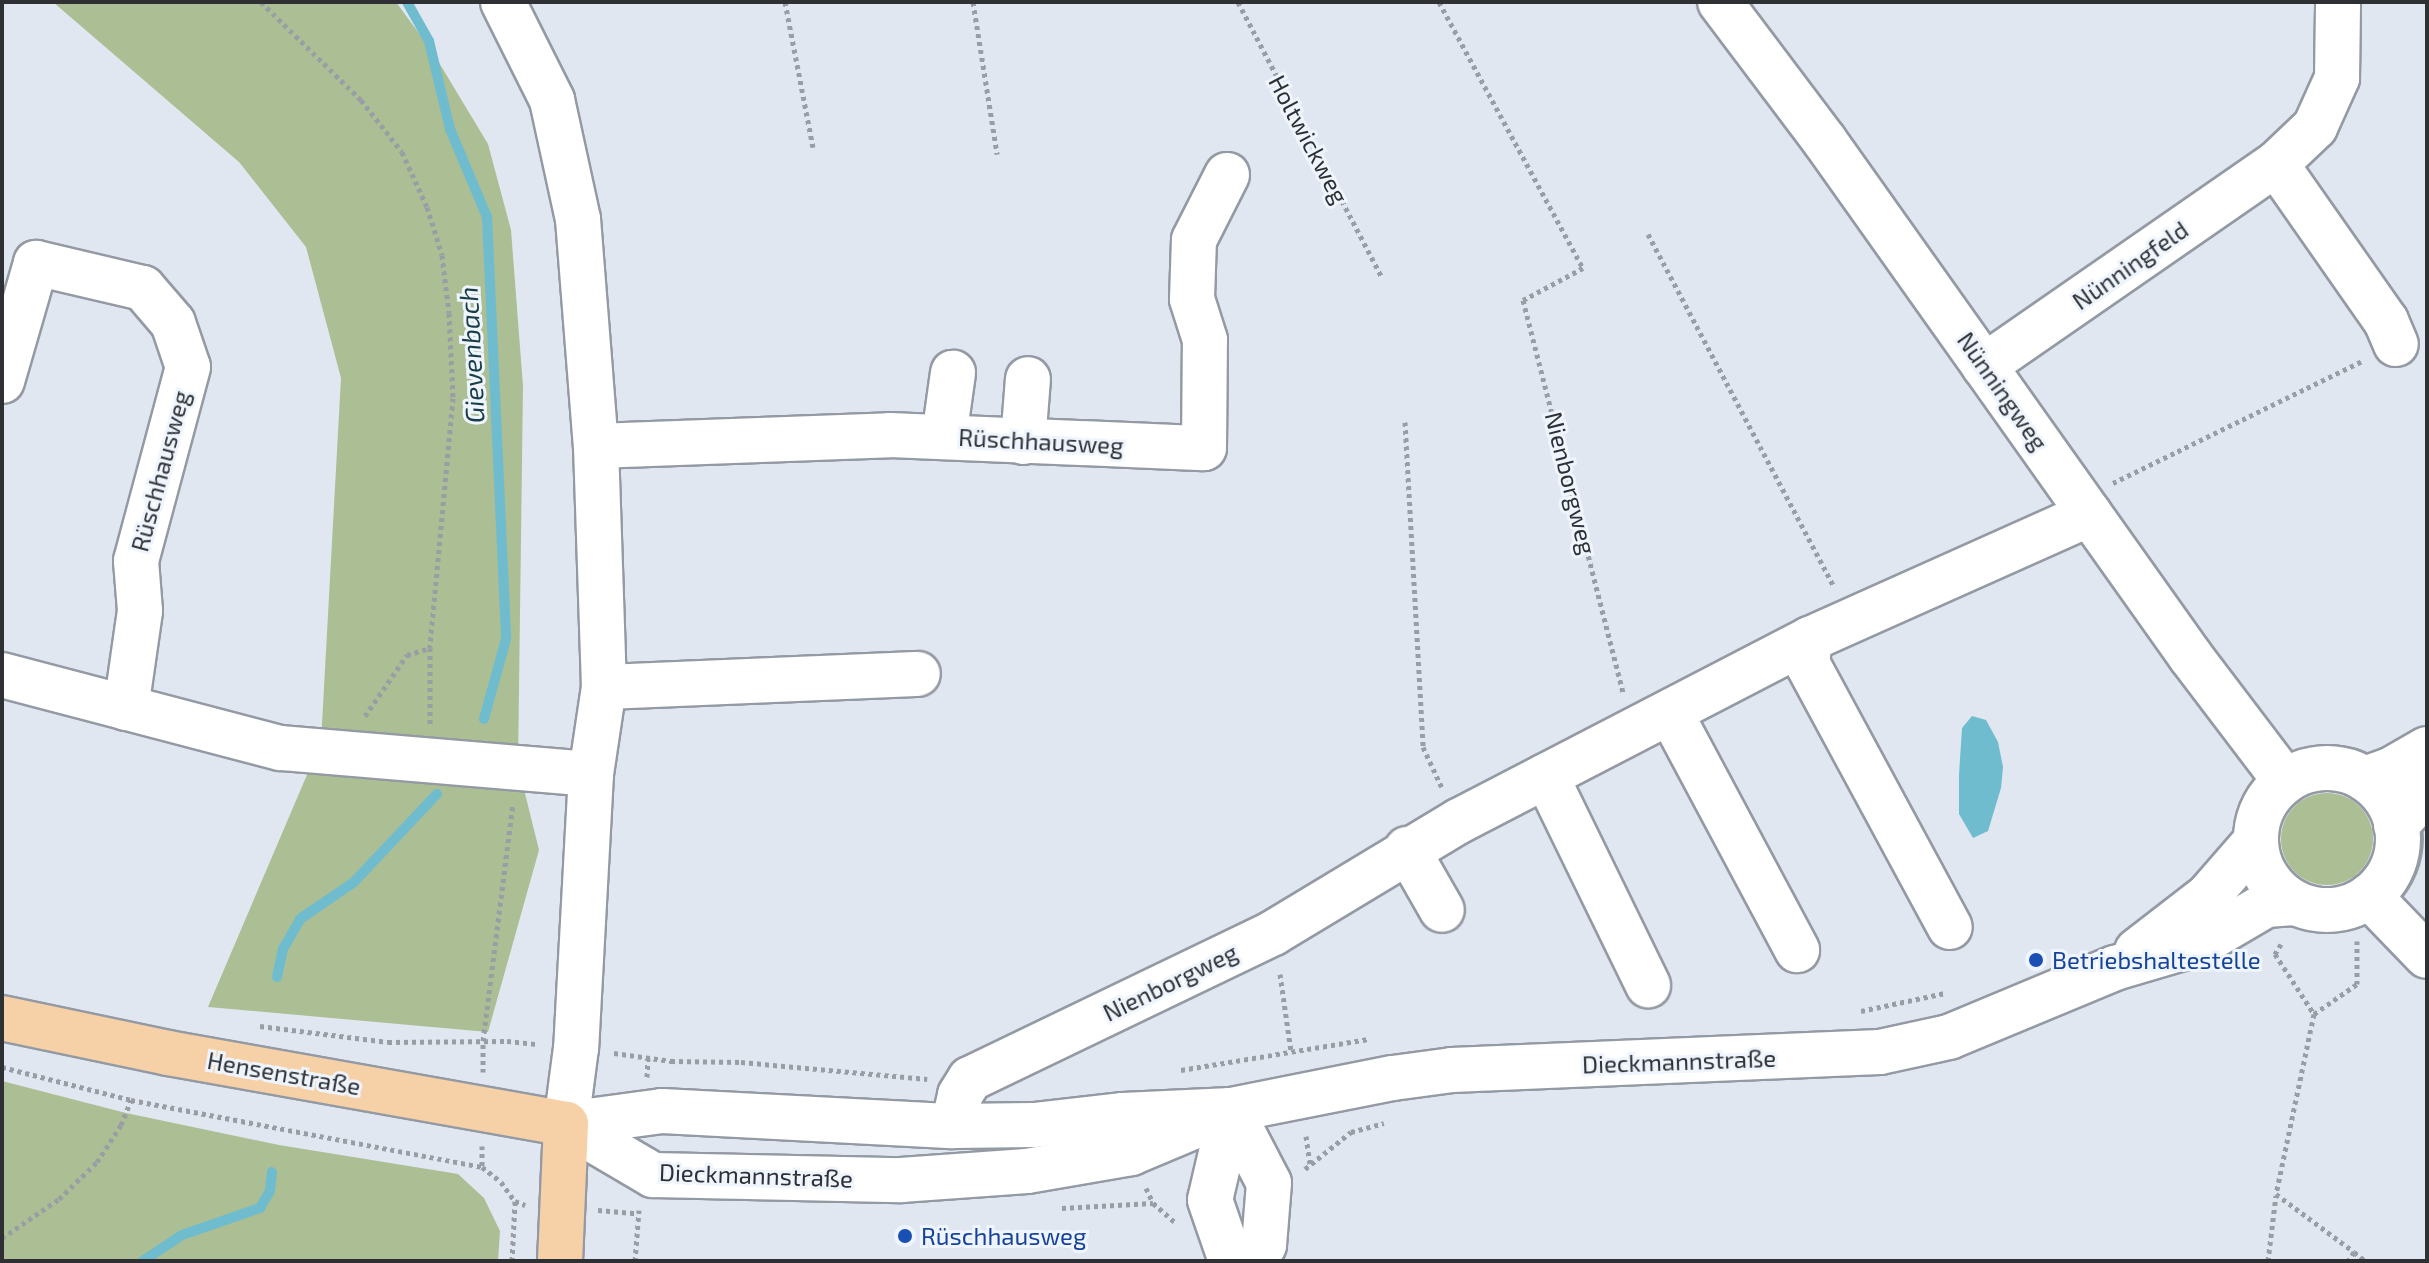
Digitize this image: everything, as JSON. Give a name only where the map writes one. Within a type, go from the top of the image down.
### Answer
[{"type":"main road","name":"Hensenstraße","points":[[2,1018],[168,1053],[566,1124]]},
{"type":"main road","points":[[560,1261],[566,1124]]},
{"type":"street","points":[[503,2],[552,100],[578,219],[596,446],[604,687],[591,774],[576,1048],[566,1124]]},
{"type":"street","name":"Nünningweg","points":[[1720,2],[1824,140],[2084,507],[2279,773]]},
{"type":"street","name":"Nünningfeld","points":[[1984,366],[2276,164],[2315,127],[2337,78],[2338,2]]},
{"type":"street","points":[[2276,164],[2386,321],[2396,344]]},
{"type":"street","name":"Rüschhausweg","points":[[596,446],[890,435],[1204,448],[1205,340],[1192,299],[1194,240],[1227,175]]},
{"type":"street","name":"Rüschhausweg","points":[[2,381],[36,263],[143,288],[173,323],[188,367],[136,561],[140,611],[126,708]]},
{"type":"street","points":[[944,437],[953,373]]},
{"type":"street","points":[[1023,442],[1028,379]]},
{"type":"street","name":"Nienborgweg","points":[[953,1126],[960,1095],[970,1079],[1273,933],[1407,849],[1459,821],[1810,639],[2084,507]]},
{"type":"street","points":[[1810,639],[1807,663],[1950,927]]},
{"type":"street","points":[[604,687],[918,674]]},
{"type":"street","points":[[2,675],[281,748],[591,774]]},
{"type":"street","points":[[1652,722],[1797,950]]},
{"type":"street","points":[[2279,773],[2325,768],[2404,786],[2394,864],[2371,911]]},
{"type":"street","name":"Dieckmannstraße","points":[[2115,968],[2208,896],[2258,819],[2279,773]]},
{"type":"street","points":[[1546,776],[1648,985]]},
{"type":"street","points":[[2240,848],[2266,878],[2285,910],[2371,911],[2427,956]]},
{"type":"street","points":[[1407,849],[1442,910]]},
{"type":"street","name":"Dieckmannstraße","points":[[566,1124],[662,1111],[953,1126],[1034,1125],[1123,1115],[1231,1110],[1393,1078],[1452,1070],[1880,1052],[1949,1037],[2115,968],[2203,942],[2285,910]]},
{"type":"street","points":[[1231,1110],[1210,1200],[1231,1261]]},
{"type":"street","points":[[1231,1110],[1269,1183],[1264,1245],[1255,1261]]},
{"type":"street","name":"Dieckmannstraße","points":[[566,1124],[653,1175],[901,1180],[1027,1171],[1131,1153],[1231,1110]]},
{"type":"path","points":[[261,2],[361,100],[402,152],[427,207],[442,255],[449,313],[453,398],[430,648],[428,758]]},
{"type":"path","points":[[785,2],[813,147]]},
{"type":"path","points":[[973,2],[997,154]]},
{"type":"path","name":"Holtwickweg","points":[[1238,2],[1381,276]]},
{"type":"path","name":"Nienborgweg","points":[[1439,2],[1583,268],[1523,300],[1652,722]]},
{"type":"path","points":[[1648,234],[1851,619]]},
{"type":"path","points":[[2084,507],[2396,344]]},
{"type":"path","points":[[1405,422],[1423,747],[1459,821]]},
{"type":"path","points":[[347,752],[353,733],[407,655],[430,648]]},
{"type":"path","points":[[2316,746],[2355,749],[2404,786],[2422,834],[2418,863],[2406,889],[2371,911],[2326,930],[2285,910],[2250,886],[2240,848],[2239,818],[2247,796],[2279,773],[2294,752],[2316,746]]},
{"type":"path","points":[[483,1041],[518,767]]},
{"type":"path","points":[[2285,910],[2275,954],[2314,1014]]},
{"type":"path","points":[[2268,1261],[2276,1194],[2314,1014],[2357,984],[2371,911]]},
{"type":"path","points":[[1273,933],[1310,1167]]},
{"type":"path","points":[[1854,1012],[1952,992]]},
{"type":"path","points":[[246,1024],[388,1042],[483,1041],[576,1048]]},
{"type":"path","points":[[1211,1063],[1377,1038]]},
{"type":"path","points":[[648,1058],[671,1061]]},
{"type":"path","points":[[2,1067],[131,1100],[482,1167],[501,1182],[515,1201],[512,1261]]},
{"type":"path","points":[[2,1238],[59,1199],[97,1162],[121,1125],[131,1100]]},
{"type":"path","points":[[1131,1153],[1153,1203],[1175,1222],[1180,1235]]},
{"type":"path","points":[[2276,1194],[2365,1261]]},
{"type":"path","points":[[2348,1261],[2354,1252]]},
{"type":"green space","points":[[53,2],[396,2],[432,51],[488,144],[511,230],[523,386],[518,765],[539,850],[488,1032],[208,1007],[321,742],[341,378],[306,247],[239,162]]},
{"type":"green space","points":[[2327,793],[2345,797],[2359,807],[2369,821],[2373,839],[2369,857],[2359,871],[2345,881],[2327,885],[2309,881],[2295,871],[2285,857],[2281,839],[2285,821],[2295,807],[2309,797]]},
{"type":"green space","points":[[2,1081],[126,1113],[279,1145],[458,1174],[484,1198],[500,1231],[498,1261],[2,1261]]},
{"type":"water","points":[[1972,716],[1986,720],[1998,742],[2003,767],[2001,788],[1988,831],[1973,838],[1959,814],[1962,728]]},
{"type":"waterway","name":"Gievenbach","points":[[407,2],[429,41],[450,129],[487,217],[506,639],[484,719]]},
{"type":"waterway","name":"Gievenbach","points":[[277,977],[283,949],[300,919],[354,882],[437,794]]},
{"type":"waterway","name":"Gievenbach","points":[[143,1261],[182,1235],[260,1208],[270,1191],[272,1172]]},
{"type":"place","name":"Betriebshaltestelle","points":[[2036,960]]},
{"type":"place","name":"Rüschhausweg","points":[[905,1236]]}]
